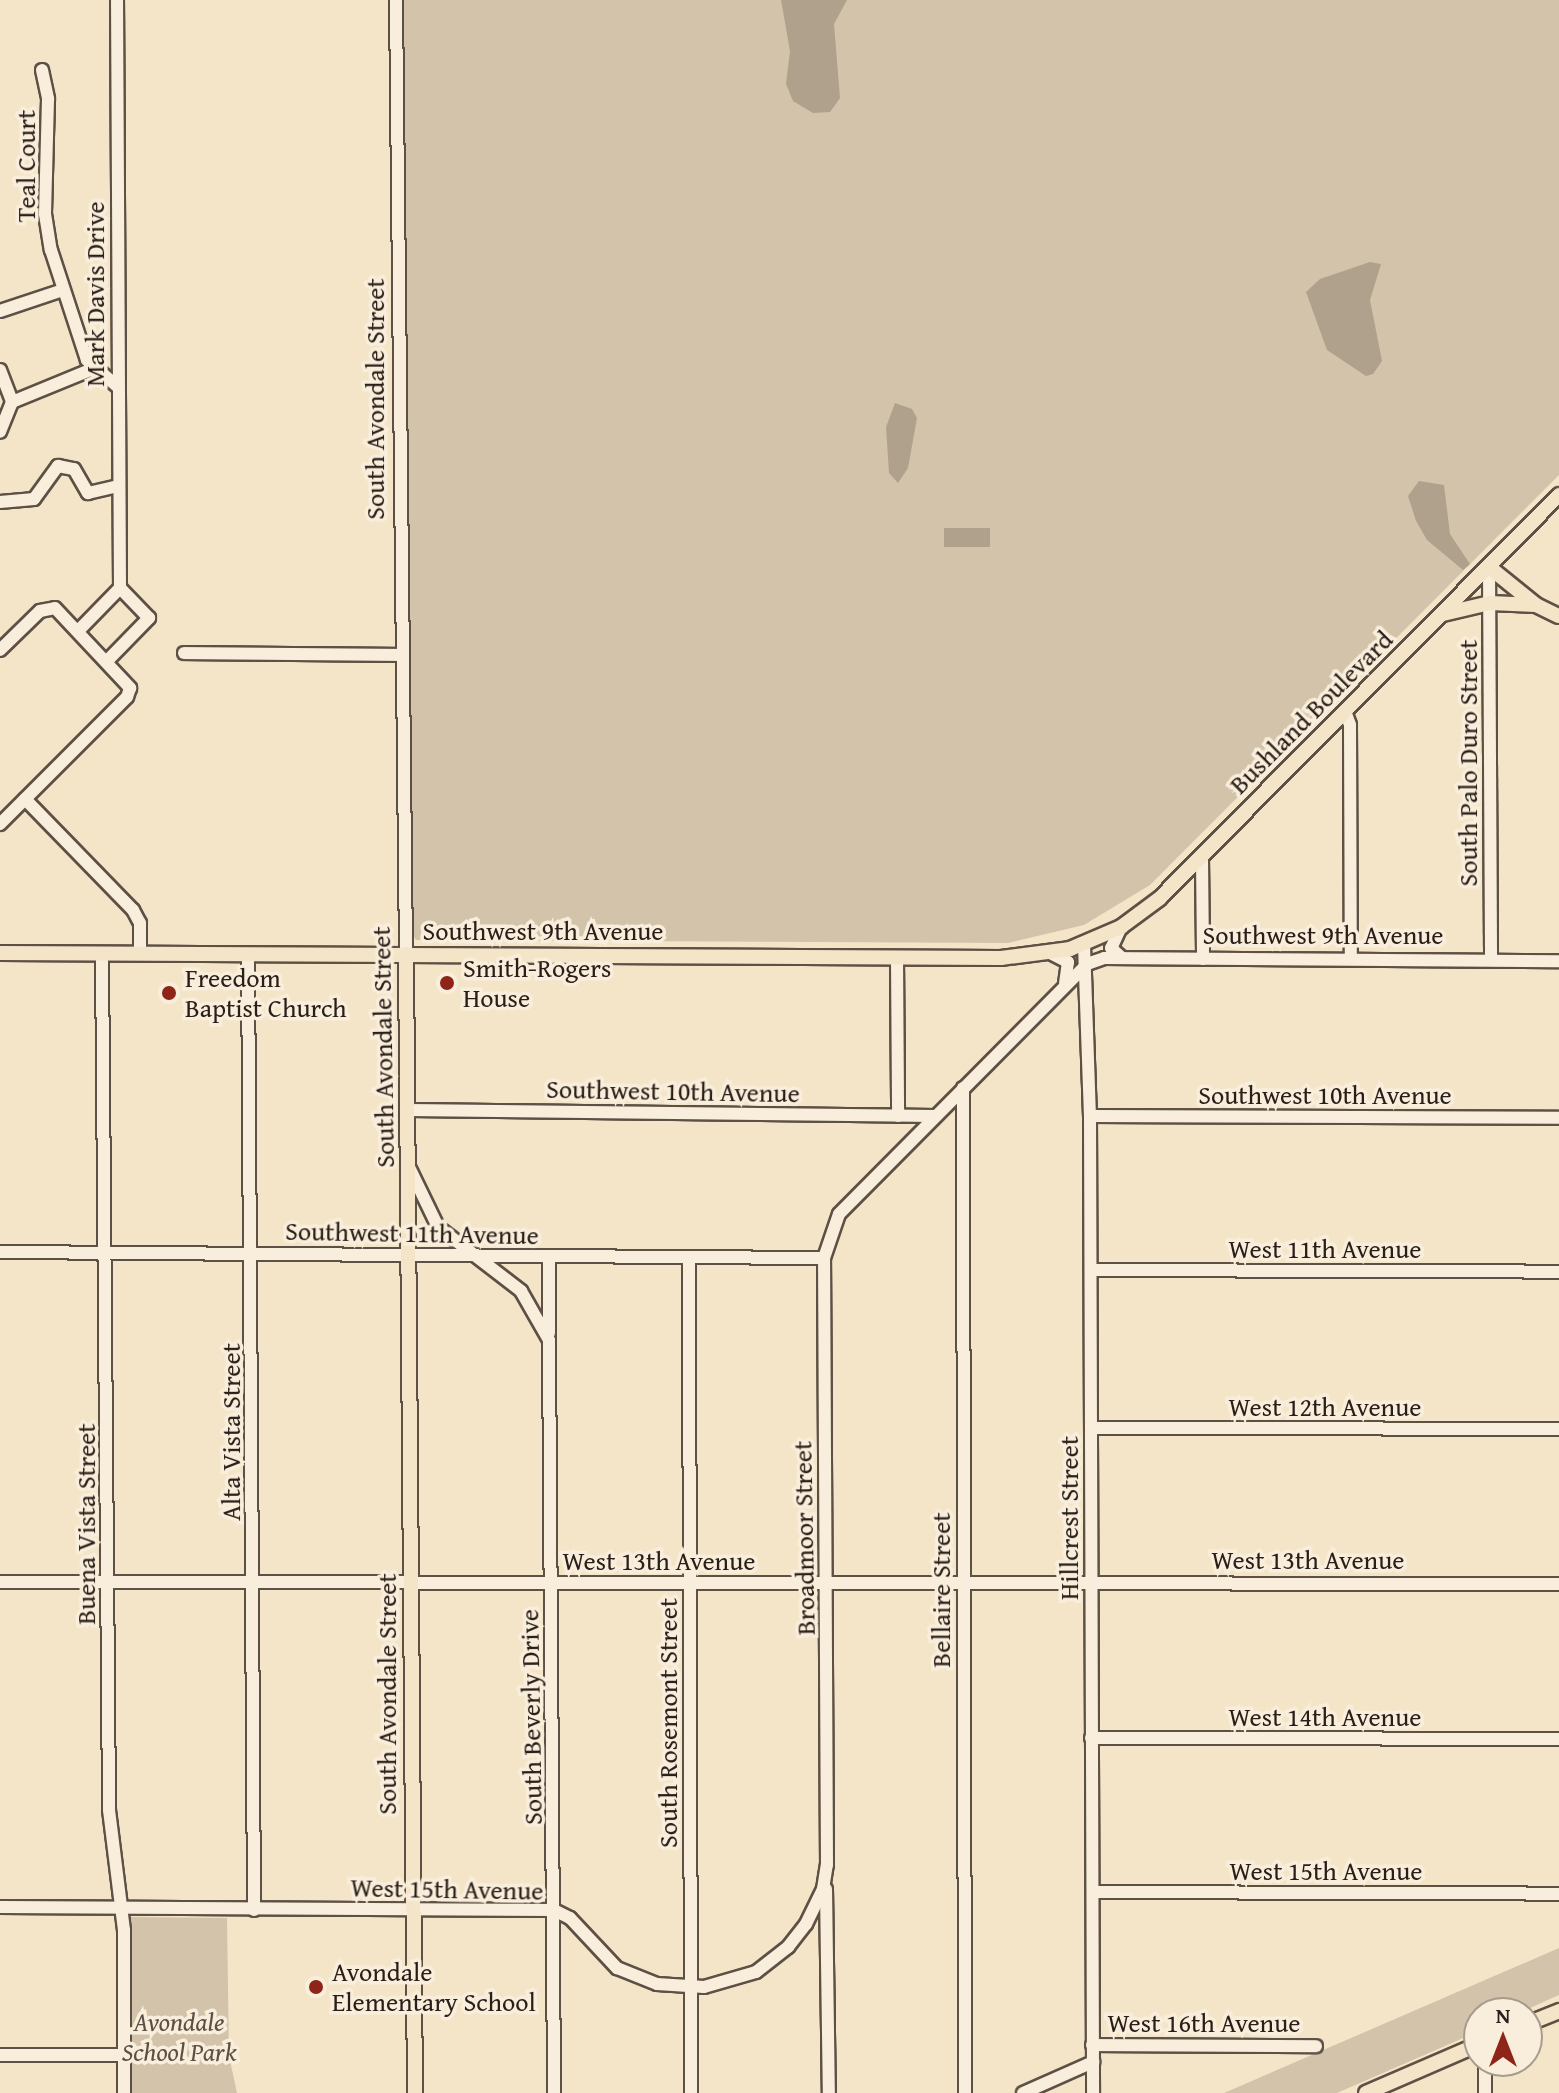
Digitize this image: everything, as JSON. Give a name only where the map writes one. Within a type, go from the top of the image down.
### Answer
[{"type":"main road","name":"Bushland Boulevard","points":[[1086,956],[1202,858],[1559,495]]},
{"type":"main road","points":[[1489,567],[1536,605],[1559,616]]},
{"type":"main road","points":[[1439,616],[1490,603],[1536,605]]},
{"type":"main road","name":"Southwest 9th Avenue","points":[[0,953],[897,958],[1086,956]]},
{"type":"main road","name":"South Avondale Street","points":[[406,954],[411,1255],[410,1583],[415,2093]]},
{"type":"main road","points":[[1366,2093],[1463,2051]]},
{"type":"street","name":"Mark Davis Drive","points":[[117,0],[120,588]]},
{"type":"street","name":"South Avondale Street","points":[[396,0],[406,954]]},
{"type":"street","name":"Teal Court","points":[[42,70],[48,99],[45,214],[63,290],[95,368],[118,387]]},
{"type":"street","points":[[0,311],[63,290]]},
{"type":"street","points":[[12,402],[95,368]]},
{"type":"street","points":[[0,370],[12,402],[0,432]]},
{"type":"street","points":[[0,502],[34,499],[58,466],[74,469],[88,493],[118,486]]},
{"type":"street","name":"South Palo Duro Street","points":[[1489,567],[1491,960]]},
{"type":"street","points":[[79,630],[120,588],[149,618],[108,660]]},
{"type":"street","points":[[0,650],[45,608],[55,608],[129,684],[127,697],[0,824]]},
{"type":"street","points":[[184,653],[401,655]]},
{"type":"street","points":[[1345,711],[1350,725],[1351,959]]},
{"type":"street","points":[[25,799],[133,910],[140,923],[140,954]]},
{"type":"street","points":[[1202,858],[1203,959]]},
{"type":"street","points":[[1121,927],[1111,948],[1124,958]]},
{"type":"street","name":"Buena Vista Street","points":[[102,954],[107,1253],[109,1810],[121,1908],[124,2093]]},
{"type":"street","name":"Alta Vista Street","points":[[248,954],[254,1910]]},
{"type":"street","points":[[1058,956],[1069,968],[1063,986]]},
{"type":"street","name":"Southwest 9th Avenue","points":[[1086,956],[1559,961]]},
{"type":"street","name":"Bushland Boulevard","points":[[839,1214],[1063,986],[1086,956]]},
{"type":"street","name":"Hillcrest Street","points":[[1086,956],[1091,1270],[1093,2093]]},
{"type":"street","points":[[897,958],[898,1116]]},
{"type":"street","name":"Bellaire Street","points":[[963,1088],[965,2093]]},
{"type":"street","name":"Southwest 10th Avenue","points":[[409,1110],[936,1116]]},
{"type":"street","name":"Southwest 10th Avenue","points":[[1090,1116],[1559,1118]]},
{"type":"street","name":"South Beverly Drive","points":[[410,1169],[438,1227],[521,1291],[549,1340]]},
{"type":"street","name":"Broadmoor Street","points":[[829,2093],[824,1258],[839,1214]]},
{"type":"street","name":"Southwest 11th Avenue","points":[[0,1252],[824,1258]]},
{"type":"street","name":"South Beverly Drive","points":[[549,1257],[554,2093]]},
{"type":"street","name":"South Rosemont Street","points":[[689,1258],[691,2093]]},
{"type":"street","name":"West 11th Avenue","points":[[1091,1270],[1559,1272]]},
{"type":"street","name":"West 12th Avenue","points":[[1091,1428],[1559,1429]]},
{"type":"street","name":"West 13th Avenue","points":[[0,1582],[1559,1584]]},
{"type":"street","name":"West 14th Avenue","points":[[1091,1738],[1559,1739]]},
{"type":"street","name":"Broadmoor Street","points":[[823,1889],[827,1865]]},
{"type":"street","name":"West 15th Avenue","points":[[0,1907],[554,1910],[570,1918],[617,1968],[657,1984],[690,1988],[731,1982],[775,1959],[806,1924],[823,1889]]},
{"type":"street","name":"West 15th Avenue","points":[[1093,1892],[1559,1894]]},
{"type":"street","name":"West 16th Avenue","points":[[1092,2045],[1316,2046]]},
{"type":"street","points":[[0,2055],[124,2055]]},
{"type":"street","name":"West 16th Avenue","points":[[1023,2093],[1093,2062]]},
{"type":"green space","points":[[403,0],[1559,0],[1559,475],[1150,885],[1084,925],[1008,943],[416,940],[409,928]]},
{"type":"green space","name":"Avondale School Park","points":[[129,1917],[227,1918],[229,2056],[237,2093],[130,2093]]},
{"type":"green space","points":[[1559,1948],[1559,1995],[1543,2002],[1543,1997],[1463,1997],[1463,2038],[1337,2093],[1224,2093]]},
{"type":"shaded area","points":[[781,0],[847,0],[834,24],[840,98],[830,112],[813,113],[793,101],[786,84],[790,51]]},
{"type":"shaded area","points":[[1370,262],[1381,264],[1370,300],[1382,361],[1373,374],[1366,376],[1327,350],[1306,292],[1320,279]]},
{"type":"shaded area","points":[[895,403],[912,409],[917,418],[908,468],[898,483],[889,473],[886,427]]},
{"type":"shaded area","points":[[1419,481],[1444,485],[1450,534],[1470,564],[1463,570],[1427,540],[1416,521],[1408,496]]},
{"type":"shaded area","points":[[944,528],[990,528],[990,547],[944,547]]},
{"type":"place","name":"Smith-Rogers House","points":[[447,983]]},
{"type":"place","name":"Freedom Baptist Church","points":[[169,993]]},
{"type":"place","name":"Avondale Elementary School","points":[[316,1987]]}]
